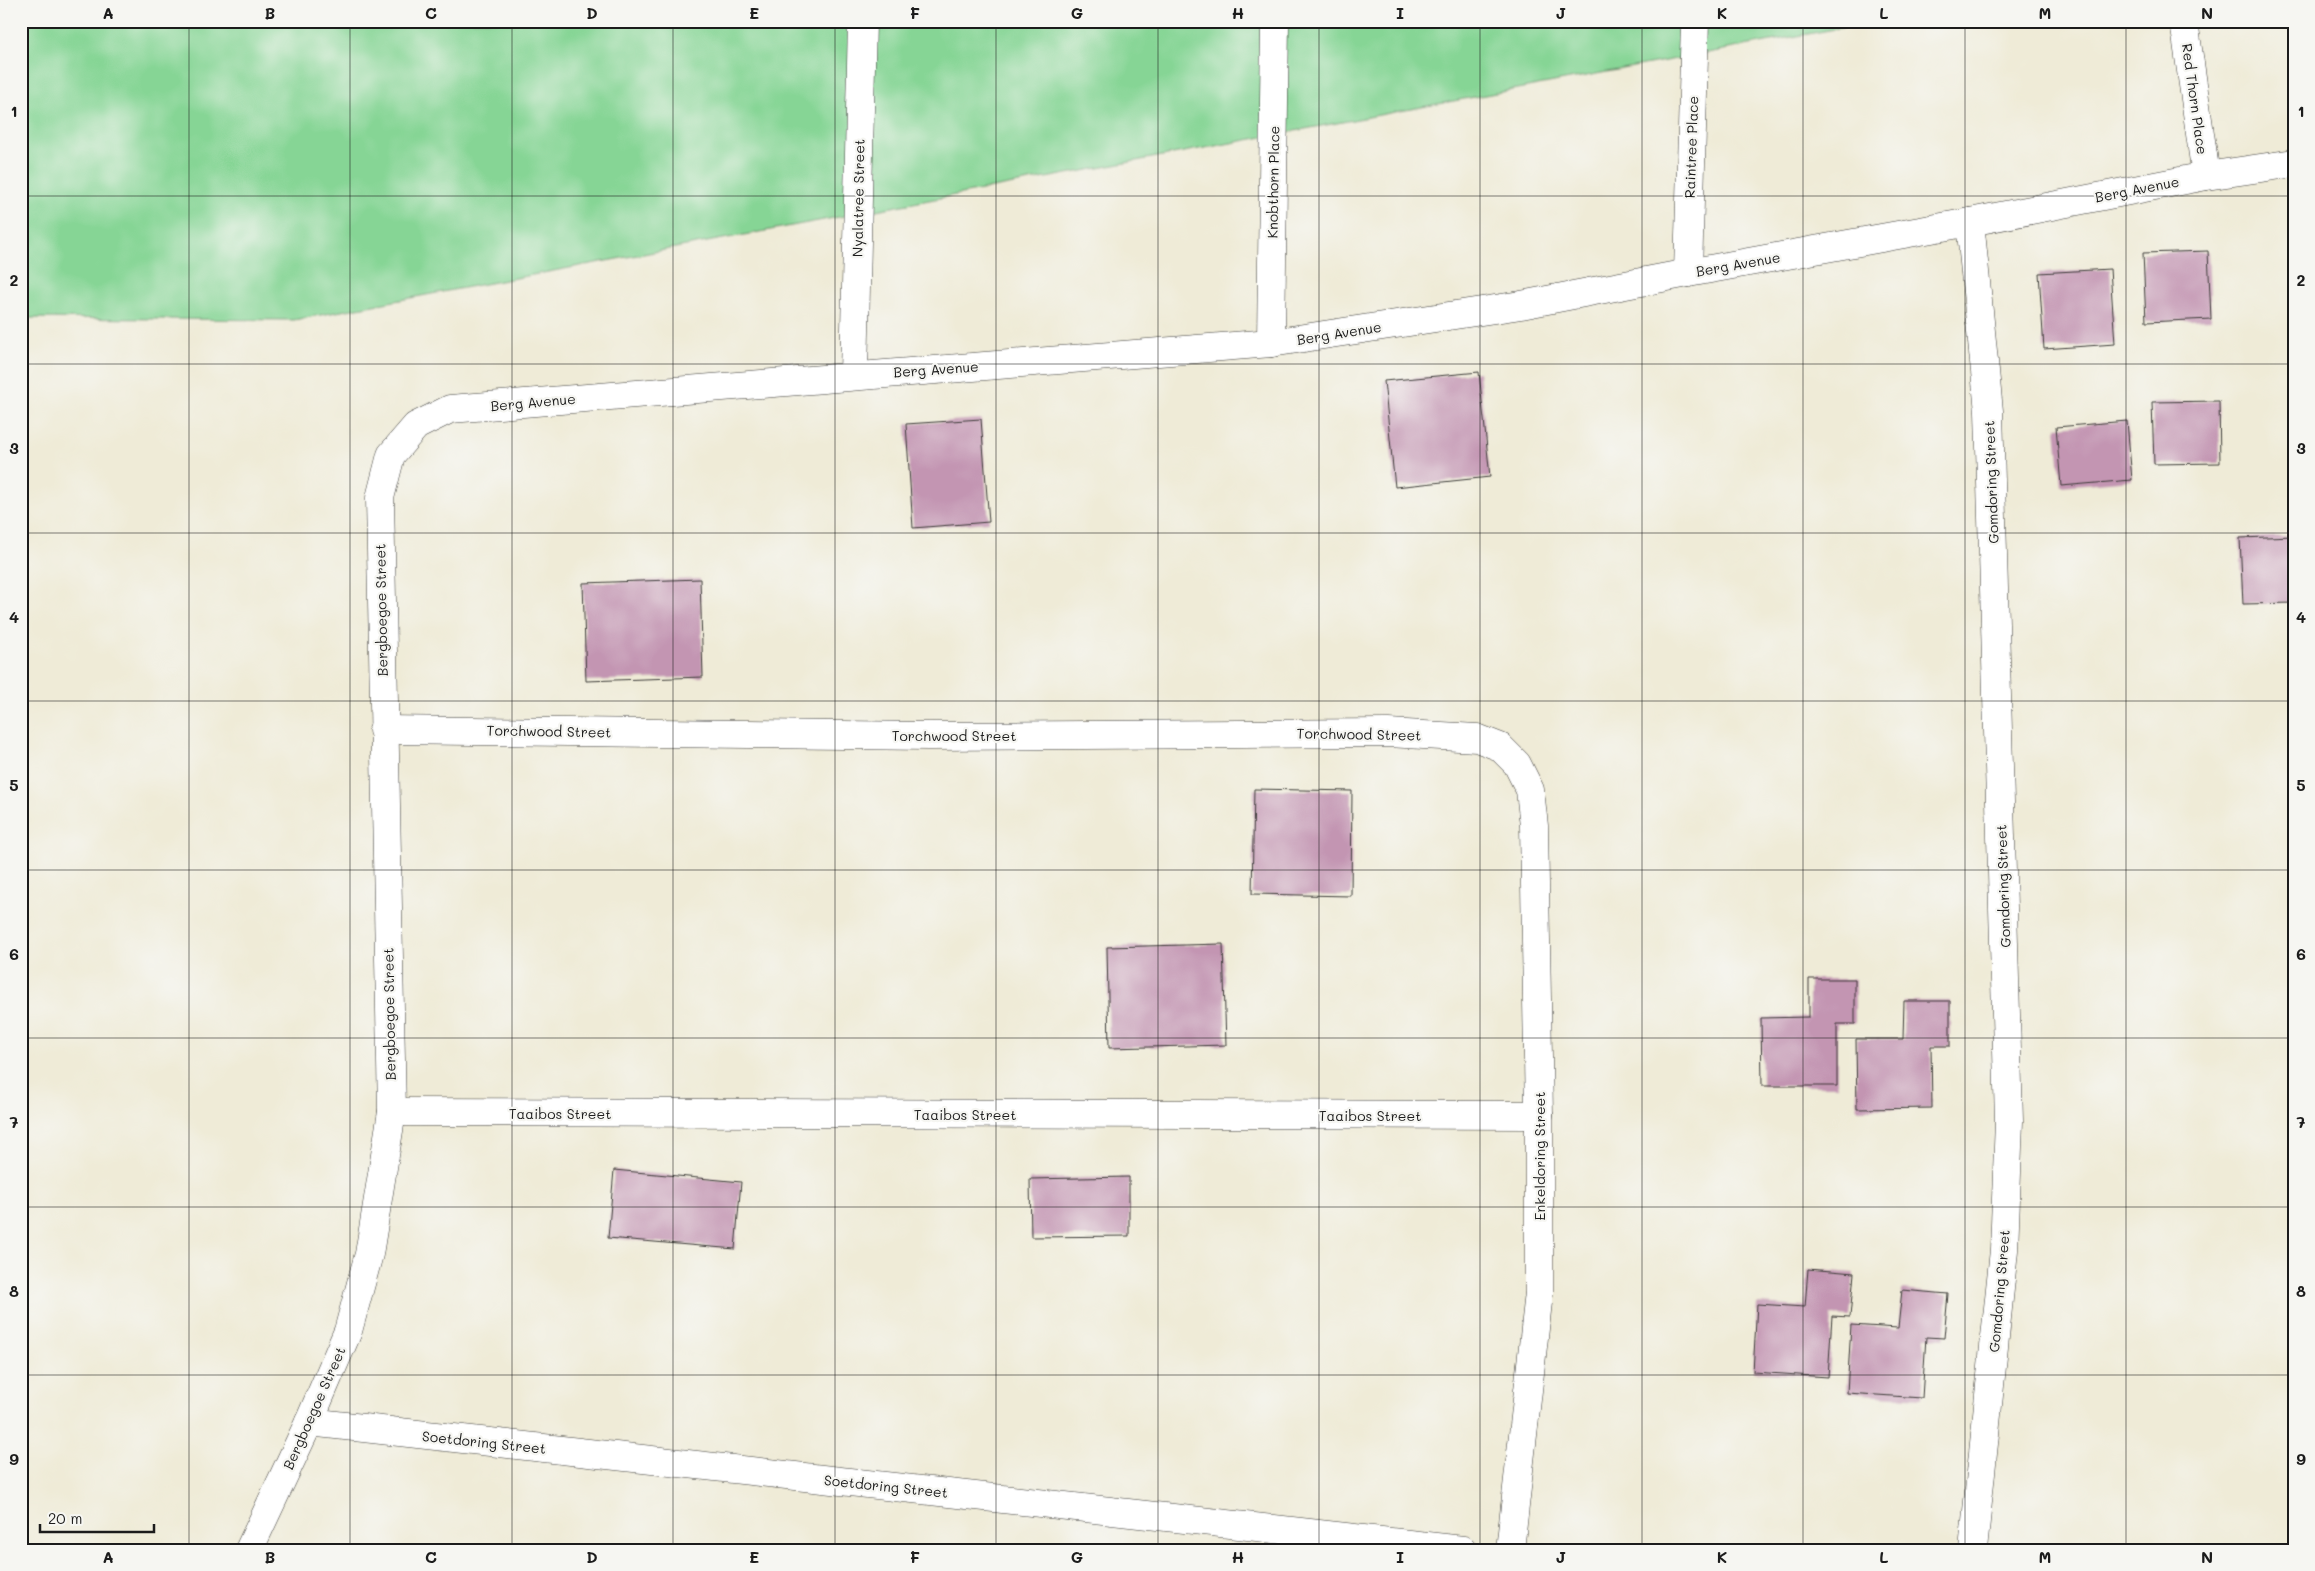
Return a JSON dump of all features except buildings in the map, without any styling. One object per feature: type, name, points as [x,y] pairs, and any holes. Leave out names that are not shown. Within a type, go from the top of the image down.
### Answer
[{"type":"street","name":"Nyalatree Street","points":[[854,375],[862,21]]},
{"type":"street","name":"Knobthorn Place","points":[[1271,343],[1275,21]]},
{"type":"street","name":"Raintree Place","points":[[1688,272],[1695,21]]},
{"type":"street","name":"Red Thorn Place","points":[[2184,21],[2206,176]]},
{"type":"street","name":"Berg Avenue","points":[[390,455],[416,426],[450,409],[854,375],[1271,343],[1521,306],[1688,272],[1970,222],[2206,176],[2294,163]]},
{"type":"street","name":"Gomdoring Street","points":[[1970,222],[1989,411],[2009,1121],[2004,1250],[1973,1550]]},
{"type":"street","name":"Bergboegoe Street","points":[[249,1550],[310,1422],[348,1331],[369,1254],[392,1112],[383,730],[380,498],[390,455]]},
{"type":"street","name":"Torchwood Street","points":[[383,730],[929,736],[1388,733],[1477,738],[1500,747],[1517,764]]},
{"type":"street","name":"Enkeldoring Street","points":[[1510,1550],[1539,1293],[1539,1115],[1534,826],[1530,790],[1517,764]]},
{"type":"street","name":"Taaibos Street","points":[[392,1112],[1539,1115]]},
{"type":"street","name":"Soetdoring Street","points":[[310,1422],[1463,1550]]},
{"type":"green space","points":[[21,21],[1877,21],[294,320],[21,318]]}]
